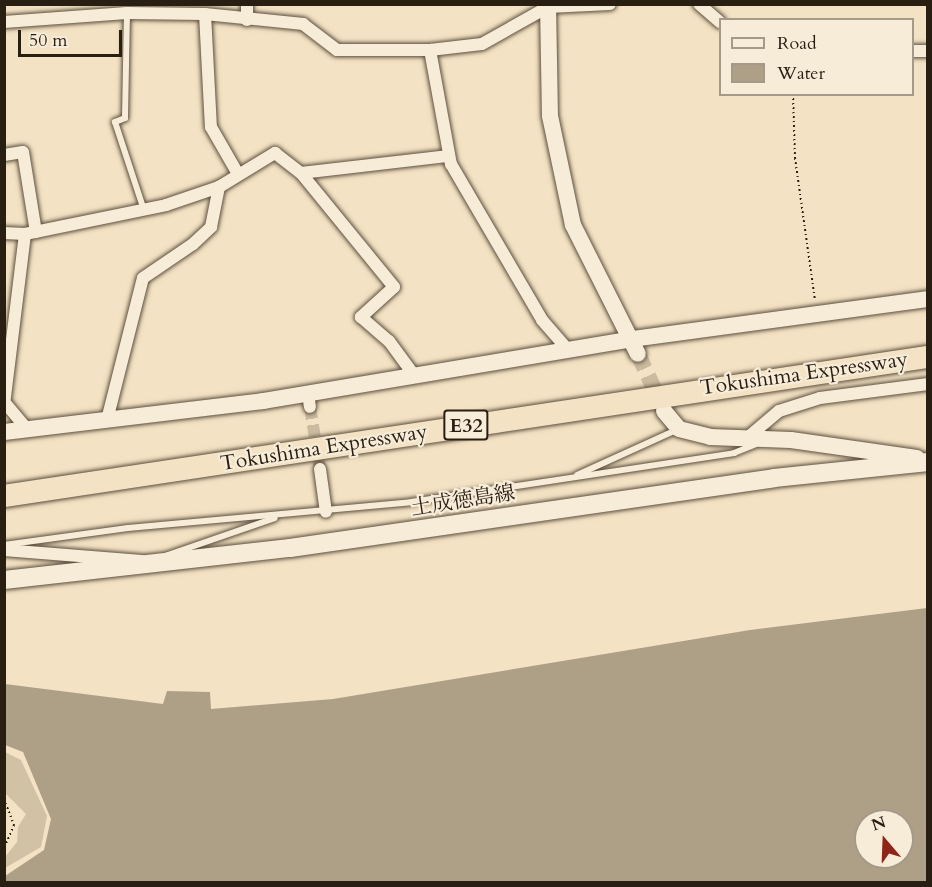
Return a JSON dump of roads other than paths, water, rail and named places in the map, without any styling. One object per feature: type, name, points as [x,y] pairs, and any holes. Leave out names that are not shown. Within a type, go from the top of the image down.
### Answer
[{"type":"highway","name":"Tokushima Expressway","points":[[4,496],[927,357]]},
{"type":"main road","name":"土成徳島線","points":[[4,580],[416,531],[774,478],[927,461]]},
{"type":"street","points":[[247,4],[247,20]]},
{"type":"street","points":[[4,22],[127,13],[205,14],[303,24],[337,50],[430,50],[482,44],[548,6],[610,4]]},
{"type":"street","points":[[699,4],[719,21]]},
{"type":"street","points":[[548,6],[550,116],[573,225],[635,347]]},
{"type":"street","points":[[205,14],[211,127],[238,174]]},
{"type":"street","points":[[430,50],[449,156],[542,320],[568,350]]},
{"type":"street","points":[[4,155],[23,152],[31,233],[5,405],[28,430]]},
{"type":"street","points":[[4,232],[31,233],[144,210],[219,188],[238,174],[275,153],[301,173],[394,287],[361,316],[389,341],[414,375]]},
{"type":"street","points":[[301,173],[449,156]]},
{"type":"street","points":[[107,420],[143,278],[194,244],[211,227],[219,188]]},
{"type":"street","points":[[4,432],[309,400],[414,375],[568,350],[635,347],[817,313],[927,299]]},
{"type":"street","points":[[747,438],[779,411],[820,398],[927,384]]},
{"type":"street","points":[[664,411],[679,429],[710,437],[768,439],[927,461]]},
{"type":"street","points":[[320,469],[326,512]]},
{"type":"street","points":[[4,550],[121,556],[152,564]]},
{"type":"lane","points":[[127,13],[125,118],[115,122],[144,210]]},
{"type":"lane","points":[[571,478],[679,429]]},
{"type":"lane","points":[[4,545],[128,528],[326,512],[734,453],[768,439]]},
{"type":"lane","points":[[152,564],[171,553],[277,517]]},
{"type":"water","points":[[927,608],[927,882],[5,882],[5,876],[44,850],[51,819],[23,752],[5,745],[5,684],[163,704],[167,691],[210,692],[211,709],[333,699],[750,630]]},
{"type":"tunnel","points":[[638,354],[663,408]]},
{"type":"tunnel","points":[[310,407],[320,469]]}]
